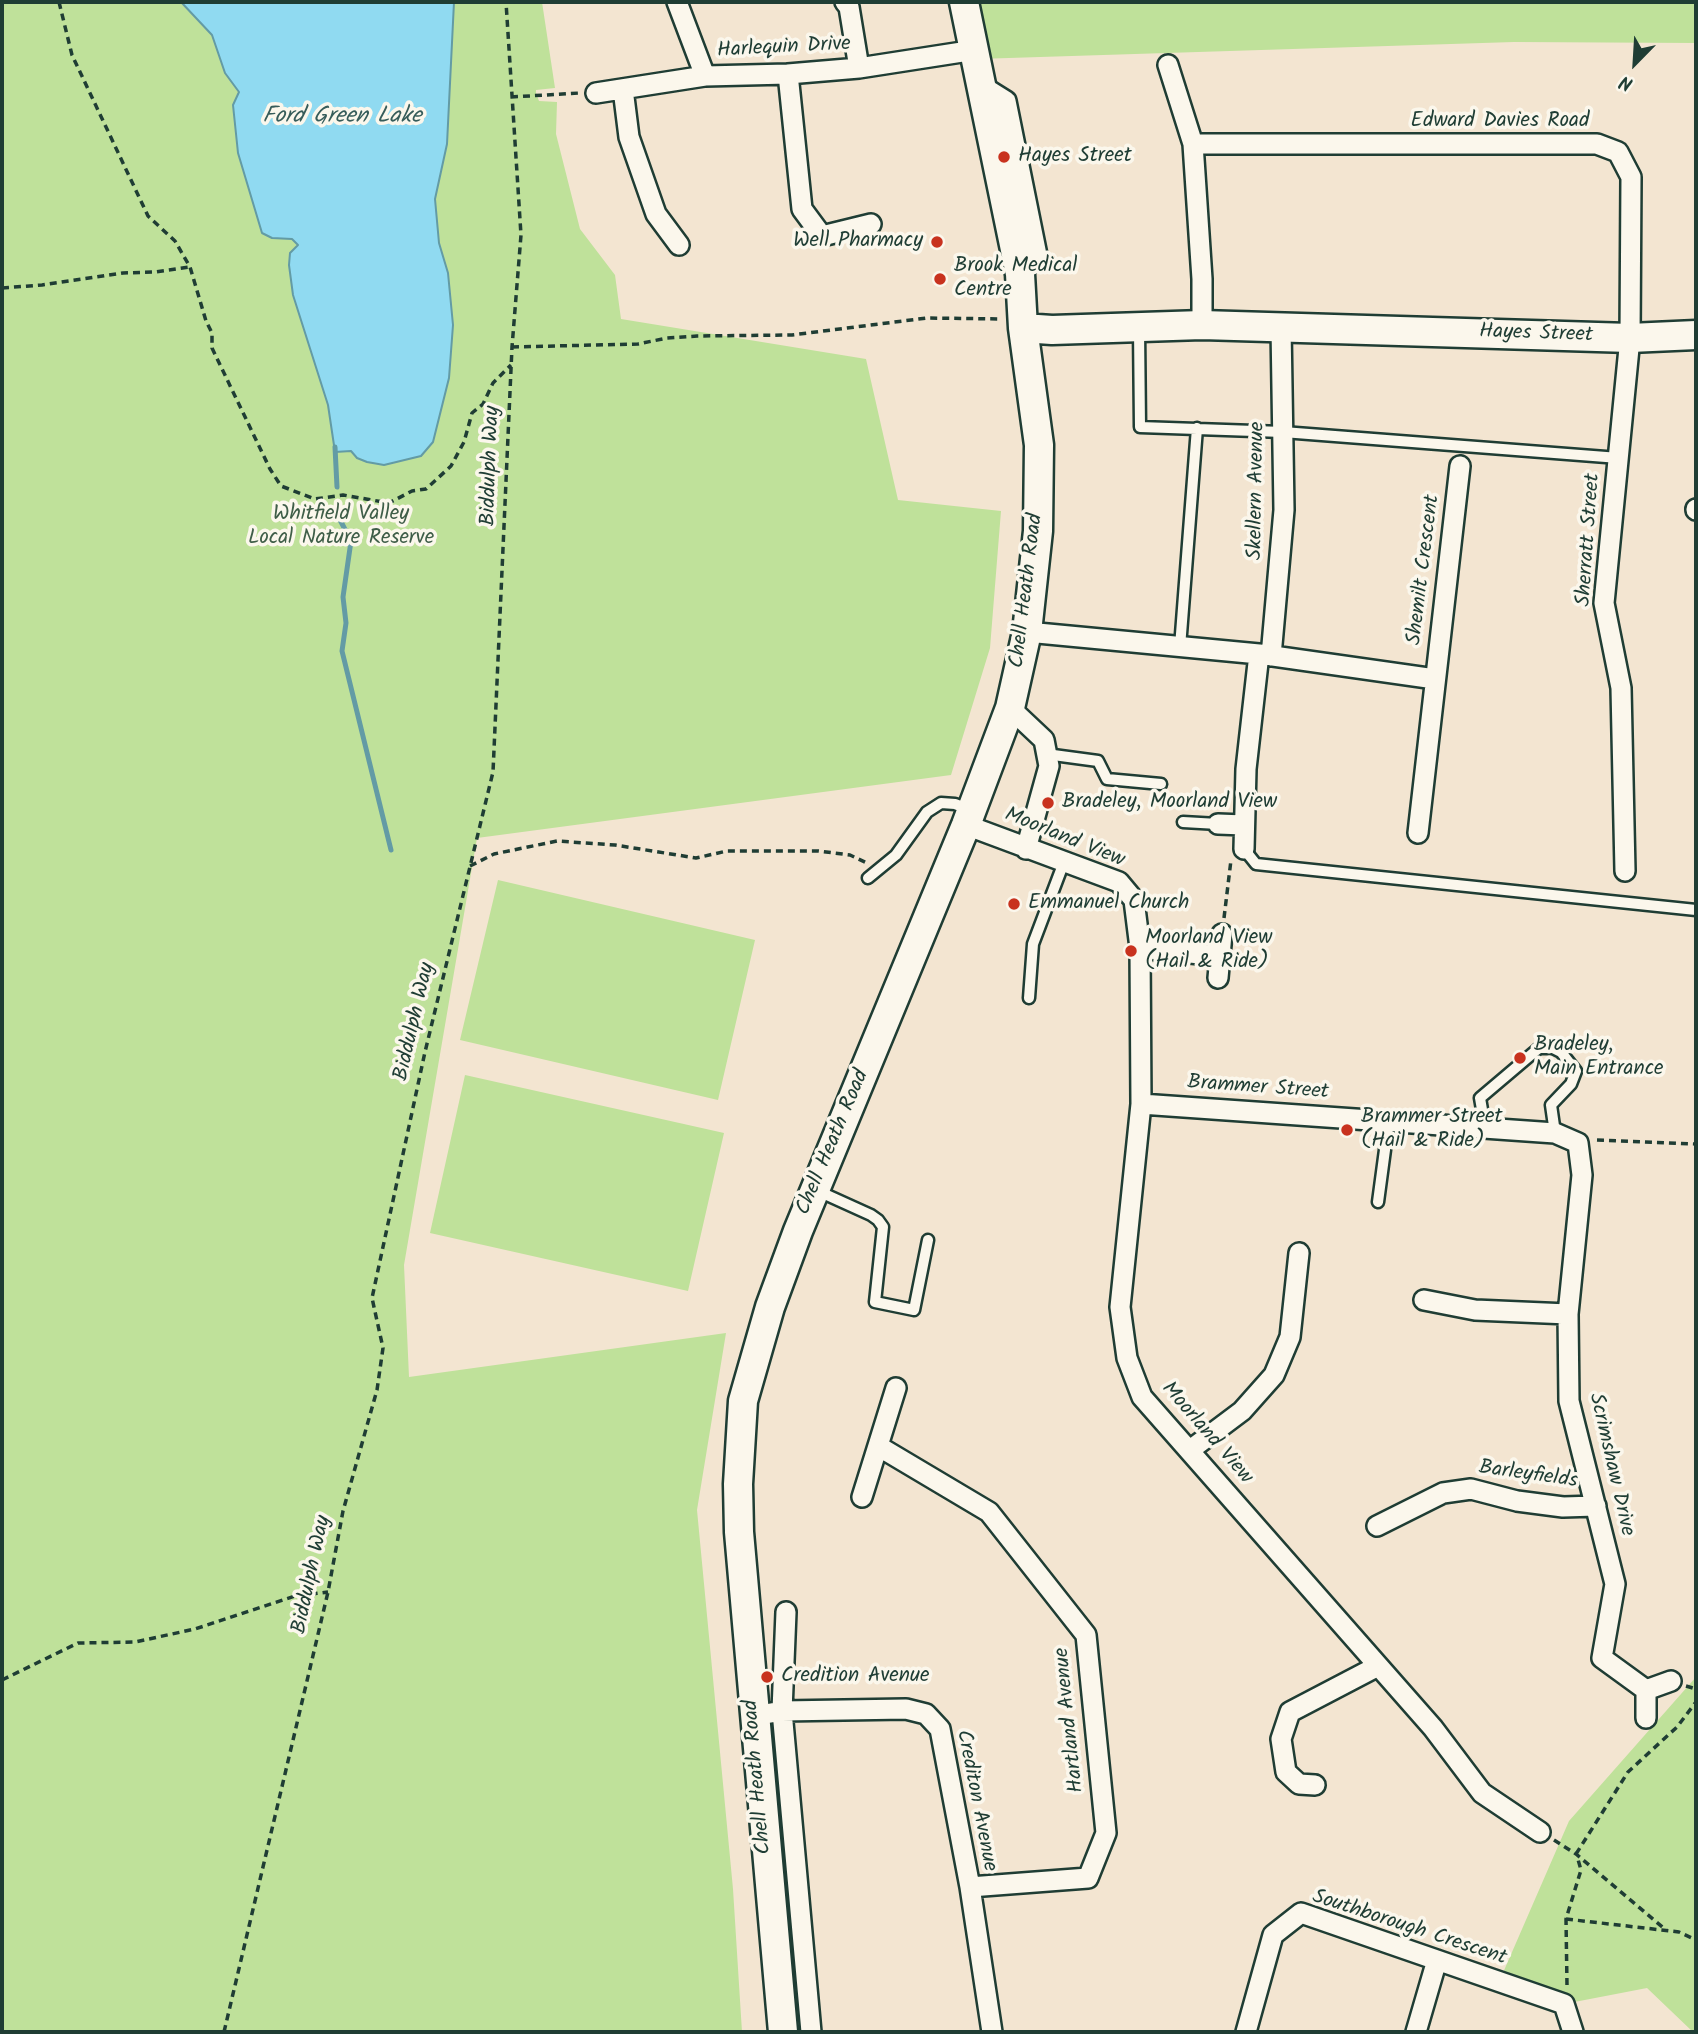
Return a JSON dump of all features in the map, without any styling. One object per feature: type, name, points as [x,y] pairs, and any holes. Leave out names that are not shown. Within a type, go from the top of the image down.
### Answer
[{"type":"street","points":[[677,2],[705,76]]},
{"type":"street","points":[[845,2],[849,7],[859,68]]},
{"type":"street","name":"Chell Heath Road","points":[[783,2032],[739,1532],[738,1484],[743,1401],[770,1307],[815,1190],[969,818],[1010,708],[1027,632],[1038,531],[1040,445],[1022,324],[1020,274],[964,2]]},
{"type":"street","name":"Harlequin Drive","points":[[596,93],[705,76],[788,74],[859,68],[975,50]]},
{"type":"street","points":[[1168,65],[1193,144],[1202,279],[1202,326]]},
{"type":"street","points":[[788,74],[802,209],[822,236],[871,224]]},
{"type":"street","points":[[623,89],[629,137],[656,214],[679,245]]},
{"type":"street","name":"Edward Davies Road","points":[[1193,144],[1597,144],[1618,152],[1631,177],[1630,338]]},
{"type":"street","name":"Hayes Street","points":[[1022,324],[1052,330],[1202,326],[1630,338],[1696,335]]},
{"type":"street","name":"Skellern Avenue","points":[[1244,849],[1246,769],[1266,655],[1284,510],[1281,327]]},
{"type":"street","name":"Sherratt Street","points":[[1625,871],[1620,688],[1604,603],[1630,338]]},
{"type":"street","name":"Shemilt Crescent","points":[[1418,833],[1460,466]]},
{"type":"street","name":"Shemilt Crescent","points":[[1027,632],[1266,655],[1435,679]]},
{"type":"street","points":[[1010,708],[1044,740],[1049,766],[1026,849]]},
{"type":"street","name":"Moorland View","points":[[969,818],[1026,849],[1119,882],[1134,900],[1140,948],[1141,1104],[1120,1307],[1126,1357],[1142,1397],[1433,1728],[1482,1793],[1540,1832]]},
{"type":"street","points":[[1218,824],[1244,825]]},
{"type":"street","points":[[1218,978],[1222,934]]},
{"type":"street","points":[[1140,948],[1220,956]]},
{"type":"street","name":"Brammer Street","points":[[1141,1104],[1485,1127],[1568,1138]]},
{"type":"street","name":"Scrimshaw Drive","points":[[1568,1138],[1582,1175],[1567,1314],[1569,1401],[1615,1584],[1602,1658],[1646,1690]]},
{"type":"street","points":[[1190,1450],[1242,1411],[1274,1375],[1290,1337],[1299,1253]]},
{"type":"street","points":[[1424,1300],[1475,1310],[1567,1314]]},
{"type":"street","points":[[862,1497],[897,1388]]},
{"type":"street","name":"Hartland Avenue","points":[[878,1446],[989,1512],[1086,1635],[1106,1833],[1088,1878],[970,1887]]},
{"type":"street","name":"Barleyfields","points":[[1377,1526],[1443,1493],[1471,1489],[1517,1501],[1563,1507],[1596,1506]]},
{"type":"street","name":"Chell Heath Road","points":[[786,1612],[782,1711],[811,2032]]},
{"type":"street","points":[[1315,1785],[1300,1784],[1286,1772],[1280,1739],[1290,1712],[1378,1666]]},
{"type":"street","points":[[1646,1718],[1646,1690],[1671,1681]]},
{"type":"street","name":"Crediton Avenue","points":[[754,1716],[782,1711],[906,1709],[926,1714],[940,1730],[970,1887],[992,2032]]},
{"type":"street","name":"Southborough Crescent","points":[[1246,2032],[1273,1935],[1301,1913],[1564,2004]]},
{"type":"street","points":[[1416,2032],[1437,1960]]},
{"type":"street","points":[[1564,2004],[1573,2032]]},
{"type":"lane","points":[[1139,329],[1140,427],[1283,432],[1619,458]]},
{"type":"lane","points":[[1180,647],[1197,428]]},
{"type":"lane","points":[[1046,754],[1098,761],[1107,779],[1161,784]]},
{"type":"lane","points":[[868,878],[896,855],[927,812],[941,803],[955,804],[969,818]]},
{"type":"lane","points":[[1183,822],[1218,824]]},
{"type":"lane","points":[[1244,849],[1256,864],[1696,910]]},
{"type":"lane","points":[[1029,998],[1033,944],[1064,862]]},
{"type":"lane","points":[[1485,1127],[1480,1098],[1539,1048],[1553,1048],[1561,1052],[1576,1072],[1572,1084],[1551,1105],[1568,1138]]},
{"type":"lane","points":[[1378,1202],[1389,1120]]},
{"type":"lane","points":[[815,1190],[871,1215],[883,1227],[875,1302],[914,1310],[928,1240]]},
{"type":"path","points":[[58,2],[72,55],[148,216],[174,242],[190,267],[212,333],[212,348],[270,469],[281,486],[316,499],[342,495],[390,503],[412,491],[426,489],[451,466],[464,442],[472,413],[483,404],[493,383],[512,365]]},
{"type":"path","name":"Biddulph Way","points":[[224,2032],[328,1592],[343,1511],[377,1390],[383,1348],[372,1298],[425,1052],[493,772],[512,347],[521,235],[510,97],[506,2]]},
{"type":"path","points":[[510,97],[596,93]]},
{"type":"path","points":[[2,288],[42,285],[123,272],[155,272],[190,267]]},
{"type":"path","points":[[512,347],[638,344],[697,336],[792,335],[927,318],[1022,324]]},
{"type":"path","points":[[470,866],[494,854],[568,841],[615,845],[696,858],[727,851],[818,851],[850,855],[878,868]]},
{"type":"path","points":[[1222,934],[1232,857],[1244,849]]},
{"type":"path","points":[[1568,1138],[1696,1144]]},
{"type":"path","points":[[2,1681],[78,1643],[135,1642],[195,1629],[295,1596],[328,1592]]},
{"type":"path","points":[[1564,2004],[1568,1978],[1566,1919],[1581,1870],[1576,1854],[1628,1772],[1677,1727],[1696,1702]]},
{"type":"path","points":[[1540,1832],[1576,1854],[1667,1931]]},
{"type":"path","points":[[1566,1919],[1667,1931],[1696,1940]]},
{"type":"green space","name":"Whitfield Valley Local Nature Reserve","points":[[2,2],[542,2],[555,88],[536,90],[536,93],[539,101],[557,102],[556,134],[580,229],[615,275],[621,319],[866,359],[898,500],[1001,511],[990,648],[951,775],[477,838],[404,1265],[409,1377],[726,1333],[697,1510],[733,1889],[742,2032],[2,2032]]},
{"type":"green space","points":[[968,2],[1696,2],[1696,43],[1514,42],[977,59]]},
{"type":"green space","points":[[498,880],[755,940],[718,1100],[460,1040]]},
{"type":"green space","points":[[465,1075],[724,1133],[688,1291],[430,1233]]},
{"type":"green space","points":[[1696,1677],[1696,2032],[1647,1988],[1564,2004],[1499,1982],[1569,1821]]},
{"type":"water","name":"Ford Green Lake","points":[[181,2],[454,2],[447,144],[435,199],[439,243],[448,273],[453,325],[449,378],[433,442],[421,456],[384,465],[357,458],[351,451],[335,452],[328,405],[293,295],[290,253],[298,245],[292,239],[272,238],[262,233],[238,153],[233,105],[239,92],[225,73],[212,35]]},
{"type":"waterway","points":[[335,447],[337,487]]},
{"type":"waterway","points":[[338,506],[338,516],[351,541],[343,597],[346,623],[342,651],[391,850]]},
{"type":"place","name":"Hayes Street","points":[[1004,157]]},
{"type":"place","name":"Well Pharmacy","points":[[937,242]]},
{"type":"place","name":"Brook Medical Centre","points":[[940,279]]},
{"type":"place","name":"Bradeley, Moorland View","points":[[1048,803]]},
{"type":"place","name":"Emmanuel Church","points":[[1014,904]]},
{"type":"place","name":"Moorland View (Hail & Ride)","points":[[1131,951]]},
{"type":"place","name":"Bradeley, Main Entrance","points":[[1520,1058]]},
{"type":"place","name":"Brammer Street (Hail & Ride)","points":[[1347,1130]]},
{"type":"place","name":"Credition Avenue","points":[[767,1677]]}]
